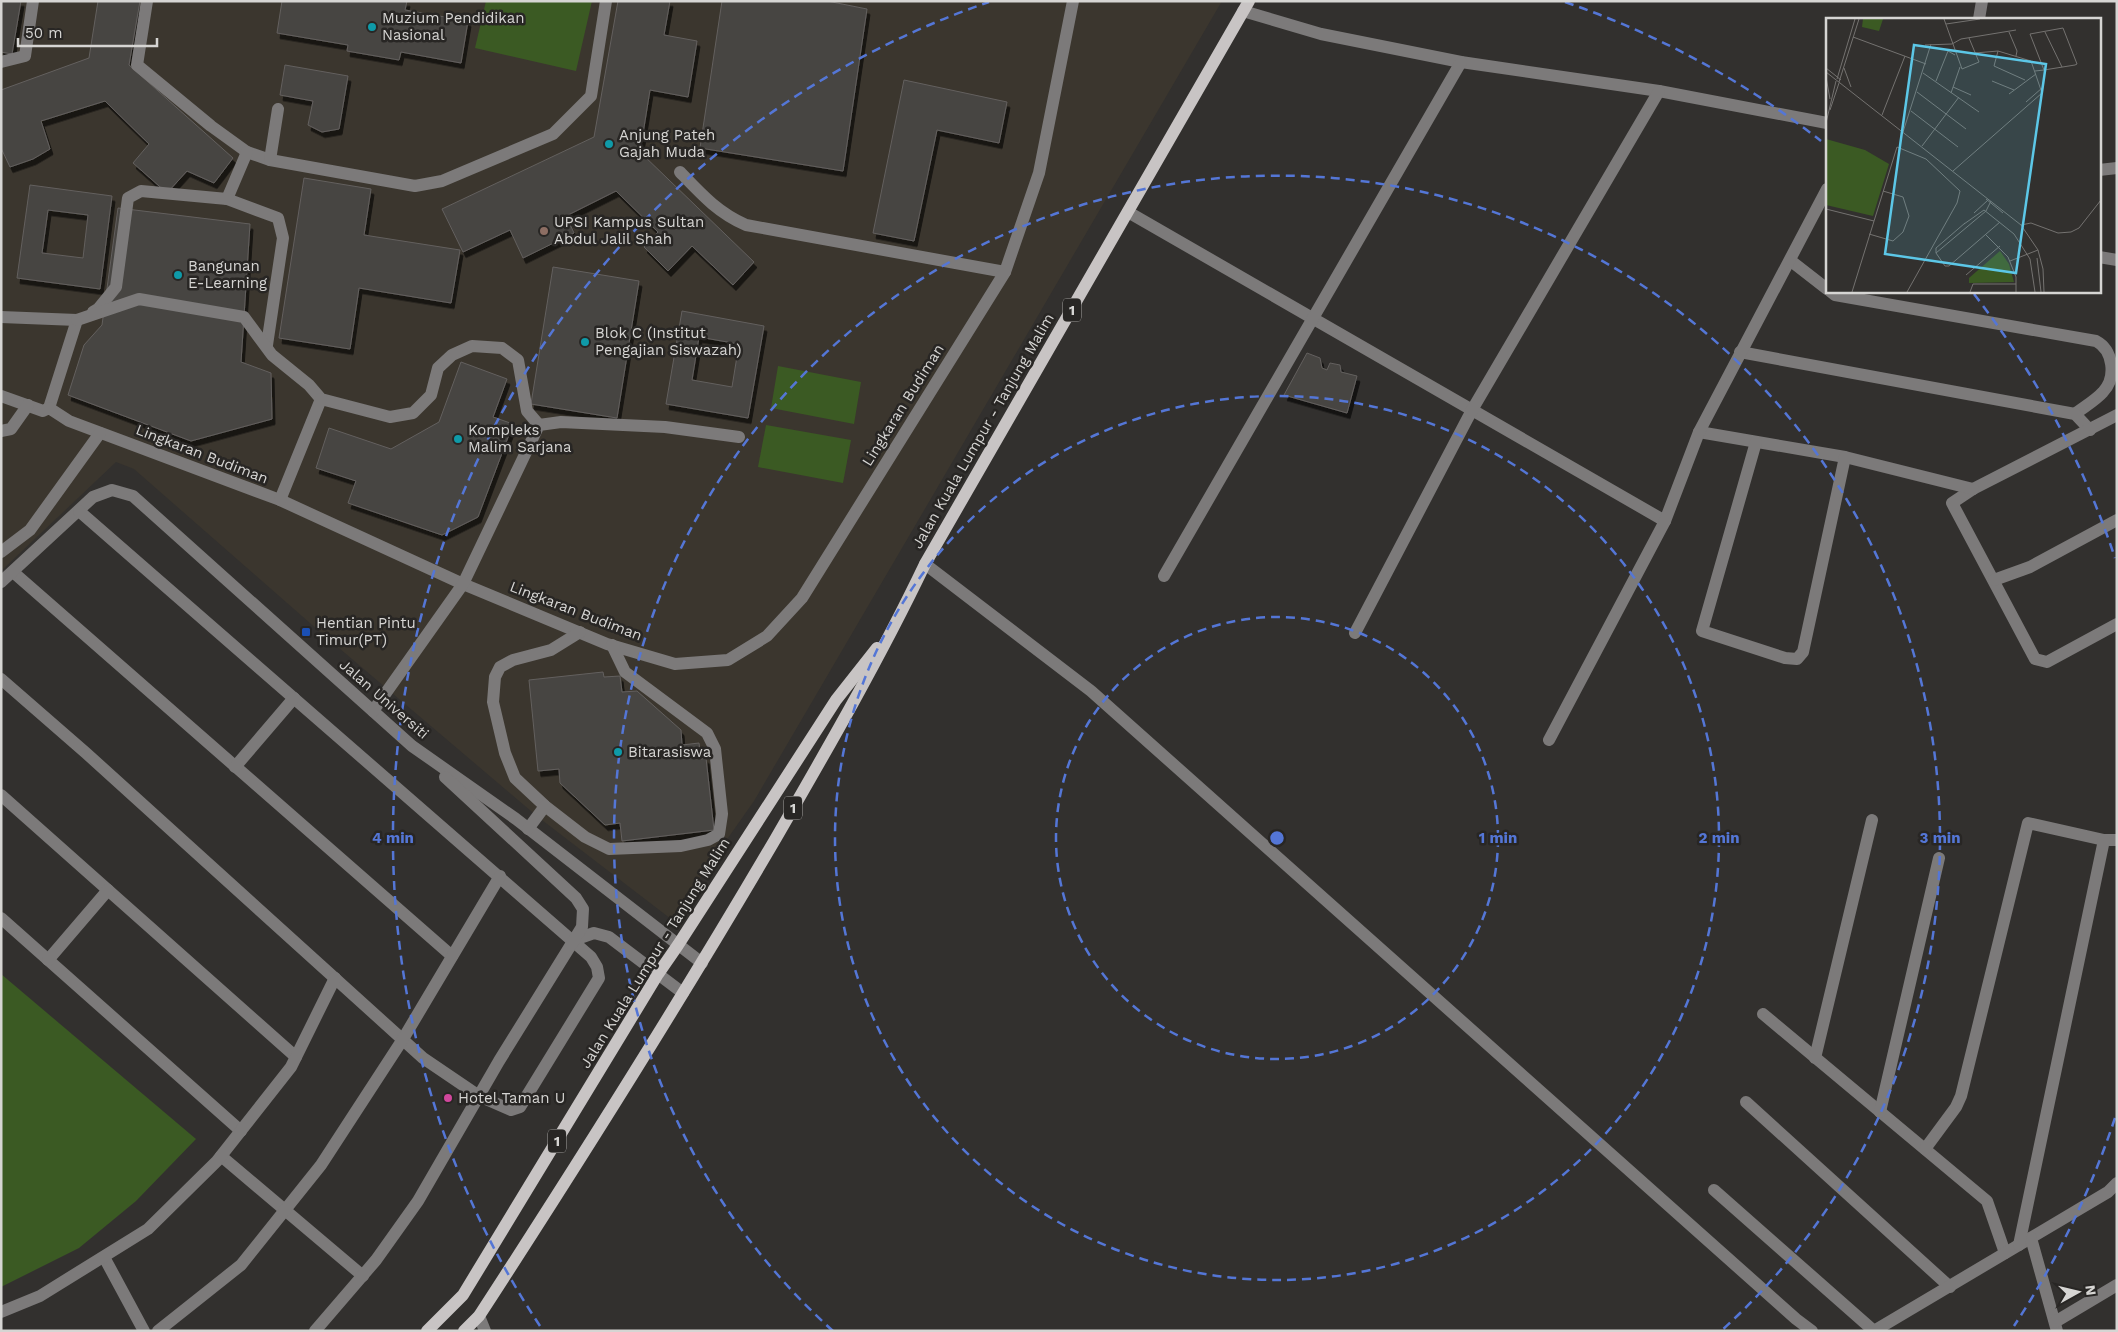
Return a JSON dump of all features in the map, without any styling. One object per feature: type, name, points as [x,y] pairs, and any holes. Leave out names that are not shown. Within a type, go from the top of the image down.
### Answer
[{"type":"main road","name":"Jalan Kuala Lumpur - Tanjung Malim","points":[[464,1331],[479,1316],[604,1123],[702,963],[849,713],[925,564],[1246,6]]},
{"type":"main road","name":"Jalan Kuala Lumpur - Tanjung Malim","points":[[427,1331],[463,1295],[658,974],[836,700],[898,620]]},
{"type":"street","points":[[1,62],[25,56],[33,1]]},
{"type":"street","points":[[147,1],[137,65],[211,126],[247,152],[270,160],[415,186],[442,180],[553,134],[590,96],[606,1]]},
{"type":"street","name":"Lingkaran Budiman","points":[[1,396],[43,412],[49,408],[69,421],[280,500],[463,584],[612,646],[675,664],[728,660],[766,636],[802,598],[1005,272],[1039,173],[1073,1]]},
{"type":"street","points":[[1978,18],[1982,1]]},
{"type":"street","points":[[1246,6],[1322,34],[1461,62],[1659,91],[1826,123]]},
{"type":"street","points":[[1164,576],[1314,320],[1461,62]]},
{"type":"street","points":[[1355,633],[1472,410],[1659,91]]},
{"type":"street","points":[[270,160],[278,109]]},
{"type":"street","points":[[228,199],[247,152]]},
{"type":"street","points":[[2100,170],[2117,168]]},
{"type":"street","points":[[680,172],[711,205],[727,217],[746,225],[1005,272]]},
{"type":"street","points":[[49,408],[77,320],[98,309],[116,288],[128,198],[141,191],[228,199],[278,218],[283,238],[267,345]]},
{"type":"street","points":[[1549,740],[1665,521],[1699,432],[1740,352],[1823,205]]},
{"type":"street","points":[[1128,212],[1665,521]]},
{"type":"street","points":[[2100,257],[2117,260]]},
{"type":"street","points":[[1791,261],[1826,288]]},
{"type":"street","points":[[1831,292],[1835,295],[2096,341],[2105,346],[2111,358],[2110,376],[2104,391],[2075,414]]},
{"type":"street","points":[[1,317],[77,320],[139,300],[244,317],[267,345],[272,355],[310,385],[321,399],[390,417],[413,413],[430,395],[438,368],[452,355],[472,346],[502,348],[518,360],[527,411],[539,425]]},
{"type":"street","points":[[1740,352],[2075,414],[2090,430]]},
{"type":"street","points":[[280,500],[321,399]]},
{"type":"street","points":[[1,431],[11,429],[28,405]]},
{"type":"street","points":[[2117,415],[1973,489],[1952,503],[2035,659],[2040,662],[2055,659],[2117,624]]},
{"type":"street","points":[[539,425],[561,422],[665,427],[739,437]]},
{"type":"street","points":[[373,711],[463,584],[539,425]]},
{"type":"street","points":[[1699,432],[1845,457],[1973,489]]},
{"type":"street","points":[[1,552],[30,530],[100,433]]},
{"type":"street","points":[[1756,442],[1702,632],[1786,658],[1797,659],[1803,652],[1845,457]]},
{"type":"street","name":"Jalan Universiti","points":[[1,582],[93,497],[112,490],[133,496],[412,746],[528,829],[702,963]]},
{"type":"street","points":[[1,679],[86,752],[423,1058],[479,1096],[511,1110],[520,1107],[588,999],[599,978],[597,966],[574,940],[79,511]]},
{"type":"street","points":[[1994,580],[2030,567],[2117,520]]},
{"type":"street","points":[[925,564],[1091,691],[1788,1312],[1812,1331]]},
{"type":"street","points":[[13,572],[452,956]]},
{"type":"street","points":[[580,632],[551,650],[514,660],[500,667],[495,677],[494,702],[505,753],[516,778],[545,806],[585,837],[609,849],[681,846],[708,840],[719,834],[722,814],[715,748],[707,733],[625,672],[612,646]]},
{"type":"street","points":[[235,767],[294,698]]},
{"type":"street","points":[[315,1331],[363,1276],[418,1202],[479,1096],[582,927],[583,909],[576,898],[412,746]]},
{"type":"street","points":[[1,795],[296,1057]]},
{"type":"street","points":[[528,829],[545,806]]},
{"type":"street","points":[[1816,1058],[1872,820]]},
{"type":"street","points":[[1925,1149],[1956,1107],[1961,1096],[2028,823],[2110,840],[2019,1245]]},
{"type":"street","points":[[1880,1112],[1940,858]]},
{"type":"street","points":[[158,1331],[241,1265],[321,1165],[403,1039],[500,876]]},
{"type":"street","points":[[48,960],[108,890]]},
{"type":"street","points":[[1,918],[241,1131]]},
{"type":"street","points":[[574,940],[594,933],[609,937],[683,994]]},
{"type":"street","points":[[1,1312],[40,1296],[148,1229],[221,1156],[296,1057],[335,978]]},
{"type":"street","points":[[1763,1014],[1987,1201],[2005,1253]]},
{"type":"street","points":[[1746,1102],[1950,1287]]},
{"type":"street","points":[[221,1156],[363,1276]]},
{"type":"street","points":[[1714,1190],[1874,1331],[2108,1192],[2117,1183]]},
{"type":"street","points":[[2031,1238],[2056,1326],[2117,1285]]},
{"type":"street","points":[[104,1257],[144,1331]]},
{"type":"street","points":[[479,1316],[485,1331]]},
{"type":"shaded area","name":"UPSI Kampus Sultan Abdul Jalil Shah","points":[[1,1],[1222,1],[754,801],[671,919],[538,817],[319,631],[134,469],[116,462],[1,571]]},
{"type":"green space","points":[[486,1],[592,1],[576,71],[475,48]]},
{"type":"green space","points":[[778,366],[861,382],[854,424],[771,408]]},
{"type":"green space","points":[[766,425],[851,440],[843,483],[758,467]]},
{"type":"green space","points":[[1,974],[196,1139],[136,1201],[79,1248],[1,1287]]},
{"type":"building","points":[[1,1],[21,1],[12,54],[1,52]]},
{"type":"building","points":[[98,1],[140,1],[129,65],[233,158],[214,183],[187,171],[167,193],[133,163],[149,144],[105,101],[41,121],[50,149],[33,159],[10,167],[1,148],[1,90],[89,58]]},
{"type":"building","name":"Muzium Pendidikan Nasional","points":[[282,1],[407,1],[405,10],[468,21],[461,63],[401,52],[399,60],[347,51],[348,45],[277,33]]},
{"type":"building","name":"Anjung Pateh Gajah Muda","points":[[618,1],[670,1],[664,35],[697,41],[688,97],[650,90],[640,152],[754,262],[733,285],[692,246],[668,271],[644,247],[658,232],[616,191],[566,216],[574,233],[523,258],[510,230],[463,252],[442,209],[594,137]]},
{"type":"building","points":[[722,1],[827,1],[867,9],[843,171],[700,148]]},
{"type":"building","points":[[285,65],[348,76],[339,129],[322,132],[308,125],[313,101],[280,95]]},
{"type":"building","points":[[904,80],[1007,102],[999,143],[937,130],[914,241],[873,233]]},
{"type":"building","points":[[304,178],[371,189],[364,235],[460,250],[451,303],[359,288],[350,349],[279,338]]},
{"type":"building","points":[[30,185],[112,196],[100,289],[17,278]],"holes":[[[48,210],[88,215],[83,258],[42,253]]]},
{"type":"building","name":"Bangunan E-Learning","points":[[118,208],[250,224],[241,362],[271,373],[272,419],[191,441],[68,395],[84,345],[102,325]]},
{"type":"building","name":"Blok C (Institut Pengajian Siswazah)","points":[[553,267],[639,281],[617,418],[531,404]]},
{"type":"building","points":[[682,311],[764,326],[748,418],[666,404]],"holes":[[[699,337],[739,344],[732,387],[692,380]]]},
{"type":"building","points":[[1307,353],[1320,358],[1322,368],[1327,370],[1330,363],[1340,365],[1341,372],[1357,376],[1347,413],[1284,395]]},
{"type":"building","name":"Kompleks Malim Sarjana","points":[[461,362],[507,379],[493,417],[513,424],[478,517],[442,535],[348,503],[356,481],[316,468],[329,428],[391,449],[439,422]]},
{"type":"building","name":"Bitarasiswa","points":[[603,672],[604,677],[620,676],[622,692],[637,691],[681,730],[682,745],[699,743],[701,759],[706,758],[714,830],[622,841],[620,823],[605,825],[560,783],[559,769],[538,771],[529,680]]},
{"type":"place","name":"Muzium Pendidikan Nasional","points":[[372,27]]},
{"type":"place","name":"Anjung Pateh Gajah Muda","points":[[609,144]]},
{"type":"place","name":"UPSI Kampus Sultan Abdul Jalil Shah","points":[[544,231]]},
{"type":"place","name":"Bangunan E-Learning","points":[[178,275]]},
{"type":"place","name":"Blok C (Institut Pengajian Siswazah)","points":[[585,342]]},
{"type":"place","name":"Kompleks Malim Sarjana","points":[[458,439]]},
{"type":"place","name":"Hentian Pintu Timur(PT)","points":[[306,632]]},
{"type":"place","name":"Bitarasiswa","points":[[618,752]]},
{"type":"place","name":"Hotel Taman U","points":[[448,1098]]}]
